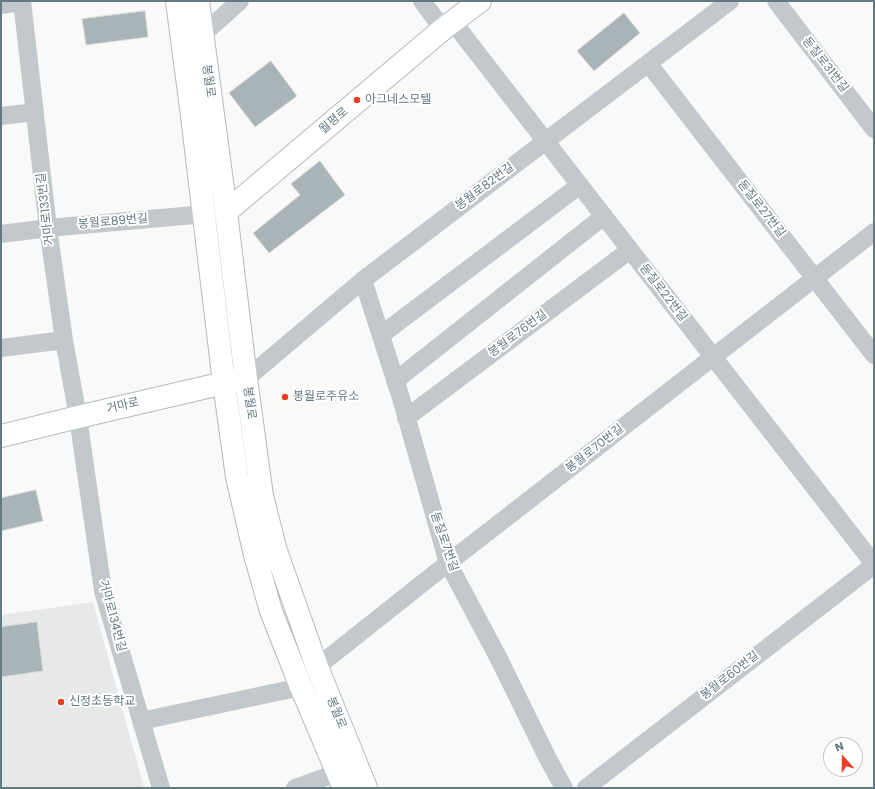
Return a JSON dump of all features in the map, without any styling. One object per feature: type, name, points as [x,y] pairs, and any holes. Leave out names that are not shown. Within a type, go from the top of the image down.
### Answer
[{"type":"main road","points":[[177,1],[237,477],[254,555],[271,611],[301,687],[341,780]]},
{"type":"main road","name":"봉월로","points":[[198,1],[262,496],[276,551],[317,667],[366,788]]},
{"type":"main road","name":"월평로","points":[[226,212],[448,26],[480,1]]},
{"type":"main road","name":"거마로","points":[[1,436],[246,379]]},
{"type":"street","points":[[202,35],[240,1]]},
{"type":"street","name":"돋질로22번길","points":[[422,1],[448,26],[546,141],[874,565]]},
{"type":"street","name":"봉월로82번길","points":[[246,379],[363,280],[730,1]]},
{"type":"street","name":"돋질로31번길","points":[[776,1],[874,129]]},
{"type":"street","points":[[1,5],[22,2]]},
{"type":"street","name":"거마로133번길","points":[[22,2],[48,228],[64,340],[78,417]]},
{"type":"street","name":"돋질로27번길","points":[[648,63],[874,355]]},
{"type":"street","points":[[1,116],[35,112]]},
{"type":"street","points":[[381,335],[580,185]]},
{"type":"street","name":"봉월로89번길","points":[[1,234],[48,228],[226,212]]},
{"type":"street","points":[[395,381],[604,216]]},
{"type":"street","name":"봉월로70번길","points":[[317,667],[448,563],[874,232]]},
{"type":"street","name":"봉월로76번길","points":[[406,418],[630,250]]},
{"type":"street","name":"돋질로7번길","points":[[363,280],[395,381],[448,563],[499,659],[547,757],[564,788]]},
{"type":"street","points":[[1,348],[64,340]]},
{"type":"street","name":"거마로134번길","points":[[78,417],[103,591],[161,788]]},
{"type":"street","name":"봉월로60번길","points":[[586,788],[874,565]]},
{"type":"street","points":[[141,721],[301,687]]},
{"type":"street","points":[[295,788],[341,780]]},
{"type":"shaded area","name":"신정초등학교","points":[[93,602],[144,788],[1,788],[1,615]]},
{"type":"building","points":[[145,11],[148,37],[86,45],[82,19]]},
{"type":"building","points":[[624,13],[640,33],[594,71],[577,51]]},
{"type":"building","points":[[271,61],[297,96],[255,127],[229,93]]},
{"type":"building","points":[[320,161],[345,195],[269,253],[253,233],[300,195],[291,184]]},
{"type":"building","points":[[36,490],[43,521],[1,531],[1,498]]},
{"type":"building","points":[[37,622],[43,671],[1,677],[1,627]]},
{"type":"place","name":"아그네스모텔","points":[[357,100]]},
{"type":"place","name":"봉월로주유소","points":[[285,397]]},
{"type":"place","name":"신정초등학교","points":[[61,702]]}]
